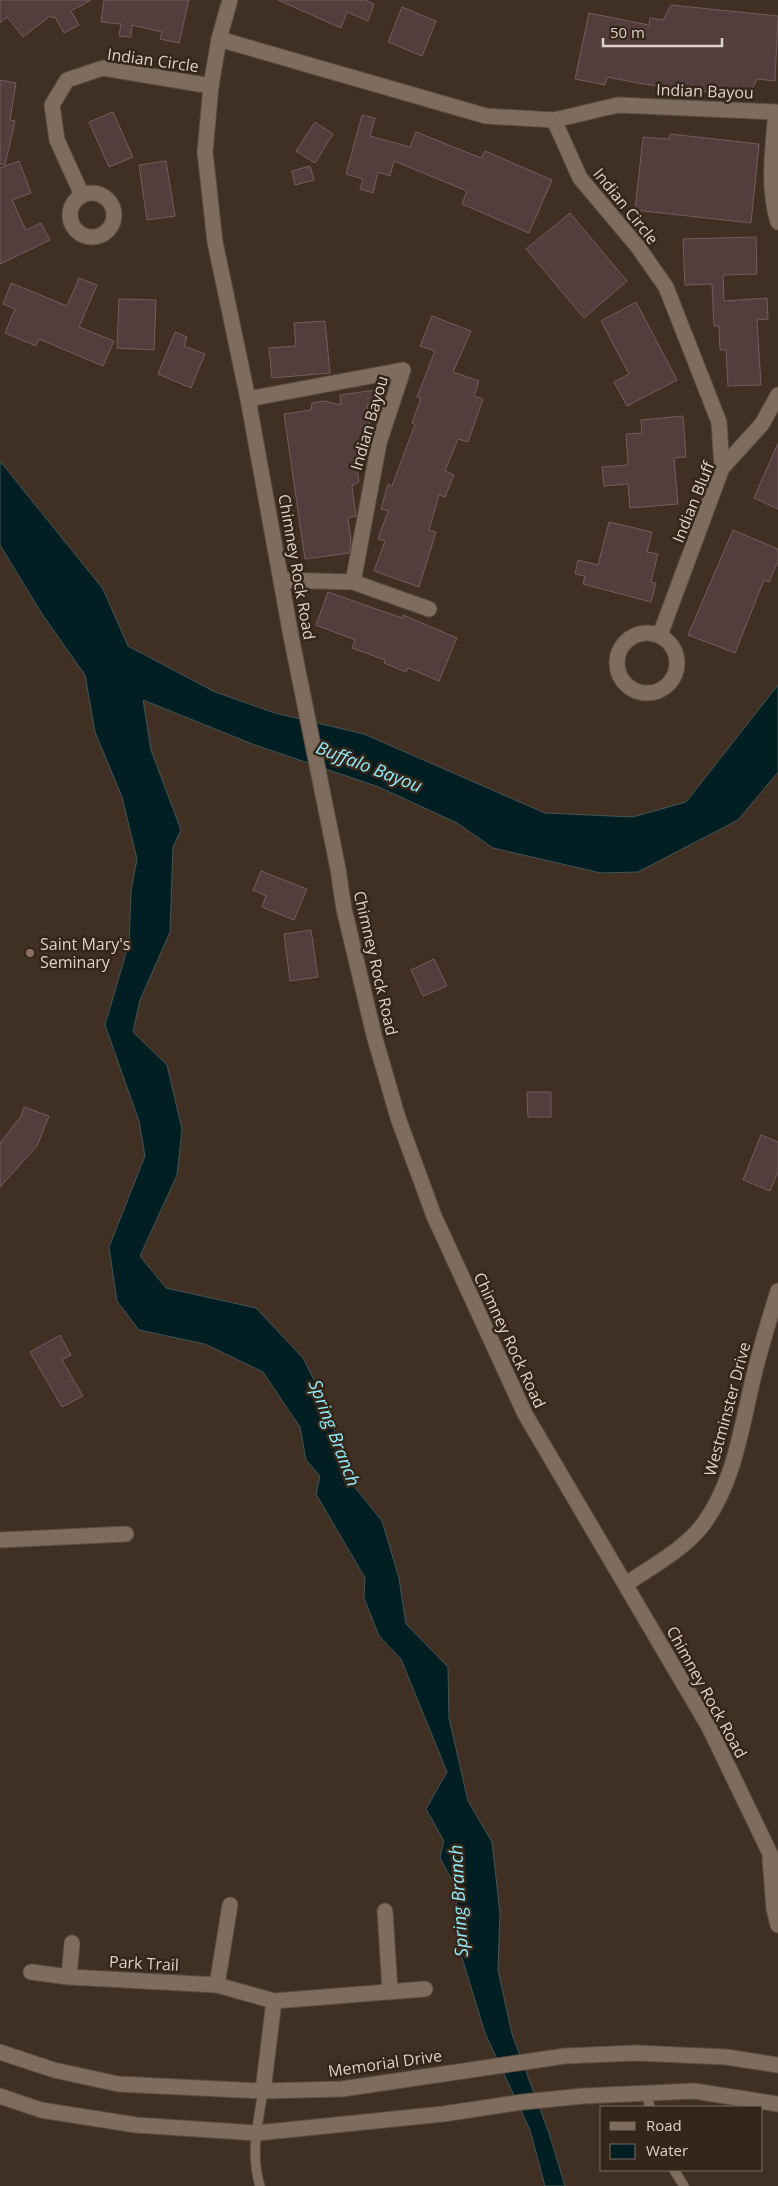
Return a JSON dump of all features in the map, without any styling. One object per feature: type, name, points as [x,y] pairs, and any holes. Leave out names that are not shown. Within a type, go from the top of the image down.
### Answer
[{"type":"main road","name":"Chimney Rock Road","points":[[230,0],[219,39],[205,152],[215,242],[248,399],[291,636],[338,869],[344,909],[374,1035],[398,1118],[434,1216],[525,1414],[709,1727],[774,1855],[778,1870]]},
{"type":"main road","points":[[219,39],[486,116],[554,120]]},
{"type":"main road","name":"Indian Circle","points":[[82,195],[57,140],[52,105],[67,80],[103,68],[212,86]]},
{"type":"main road","name":"Indian Bayou","points":[[554,120],[618,105],[776,112],[772,165],[774,211],[778,222]]},
{"type":"main road","name":"Indian Circle","points":[[554,120],[580,178],[638,247],[666,287],[719,422],[722,468]]},
{"type":"main road","name":"Indian Bayou","points":[[248,399],[403,370],[379,443],[354,582]]},
{"type":"main road","name":"Indian Bluff","points":[[660,634],[722,468],[762,424],[778,395]]},
{"type":"main road","points":[[282,580],[354,582],[429,609]]},
{"type":"main road","points":[[660,634],[672,647],[677,660],[677,670],[673,680],[666,687],[647,694],[637,692],[628,686],[619,674],[617,659],[620,649],[636,635],[660,634]]},
{"type":"main road","name":"Westminster Drive","points":[[626,1584],[685,1543],[701,1527],[720,1498],[733,1462],[758,1358],[778,1291]]},
{"type":"main road","points":[[0,1540],[126,1534]]},
{"type":"main road","name":"Chimney Rock Road","points":[[774,1855],[774,1909],[778,1925]]},
{"type":"main road","points":[[217,1985],[230,1905]]},
{"type":"main road","points":[[384,1911],[390,1991]]},
{"type":"main road","points":[[69,1976],[72,1943]]},
{"type":"main road","name":"Park Trail","points":[[32,1972],[217,1985],[274,2001],[425,1989]]},
{"type":"main road","points":[[263,2091],[274,2001]]},
{"type":"main road","name":"Memorial Drive","points":[[0,2052],[54,2070],[118,2084],[263,2091],[342,2089],[565,2056],[656,2054],[726,2057],[778,2065]]},
{"type":"main road","points":[[0,2096],[41,2110],[136,2125],[257,2132],[443,2114],[523,2102],[583,2096],[648,2100],[694,2091],[778,2104]]},
{"type":"lane","points":[[260,2186],[255,2169],[254,2152],[263,2091]]},
{"type":"lane","points":[[675,2171],[684,2186]]},
{"type":"water","points":[[0,461],[103,589],[128,646],[215,692],[275,713],[364,734],[545,813],[633,817],[686,802],[778,685],[778,772],[738,820],[638,872],[601,873],[493,848],[457,823],[379,787],[255,745],[143,700],[151,750],[181,830],[173,847],[170,932],[140,1000],[133,1032],[167,1065],[182,1129],[177,1175],[140,1256],[166,1288],[256,1308],[303,1358],[328,1408],[349,1480],[382,1521],[399,1578],[406,1624],[448,1667],[449,1718],[468,1801],[492,1842],[500,1913],[498,1970],[512,2034],[549,2133],[565,2186],[545,2186],[530,2130],[485,2033],[455,1935],[457,1890],[440,1858],[444,1841],[426,1809],[447,1772],[401,1659],[379,1636],[364,1598],[365,1578],[316,1494],[320,1476],[306,1460],[300,1427],[263,1372],[205,1344],[139,1330],[117,1301],[109,1247],[145,1156],[139,1121],[105,1025],[129,943],[131,891],[137,859],[122,797],[95,732],[85,675],[42,614],[0,545]]},
{"type":"building","points":[[0,0],[91,0],[71,11],[79,25],[64,33],[55,17],[52,18],[50,16],[23,37],[7,17],[0,23]]},
{"type":"building","points":[[104,0],[189,0],[179,43],[160,39],[162,32],[132,25],[131,37],[119,36],[121,24],[101,22]]},
{"type":"building","points":[[278,0],[366,0],[374,4],[368,21],[347,12],[341,28]]},
{"type":"building","points":[[671,5],[778,16],[775,81],[757,79],[748,97],[643,84],[607,77],[605,85],[575,79],[589,13],[649,25],[650,18],[663,20]]},
{"type":"building","points":[[402,7],[436,21],[422,56],[388,42]]},
{"type":"building","points":[[0,80],[16,83],[10,120],[15,121],[5,165],[0,164]]},
{"type":"building","points":[[113,112],[133,157],[109,167],[89,122]]},
{"type":"building","points":[[362,115],[375,118],[370,136],[410,147],[416,132],[481,158],[485,151],[552,180],[529,233],[462,204],[467,191],[394,161],[390,176],[378,172],[373,193],[360,189],[363,179],[346,174]]},
{"type":"building","points":[[315,122],[333,134],[315,163],[296,151]]},
{"type":"building","points":[[670,134],[759,144],[751,223],[635,210],[643,137],[669,139]]},
{"type":"building","points":[[19,161],[31,193],[12,200],[26,230],[41,223],[50,240],[0,264],[0,168]]},
{"type":"building","points":[[166,161],[175,216],[147,220],[139,165]]},
{"type":"building","points":[[310,166],[314,180],[295,185],[292,171]]},
{"type":"building","points":[[570,213],[627,281],[584,318],[526,249]]},
{"type":"building","points":[[756,237],[757,274],[723,275],[724,301],[767,298],[768,319],[757,320],[761,385],[728,386],[726,350],[720,350],[719,326],[714,326],[712,284],[685,285],[683,239]]},
{"type":"building","points":[[79,278],[97,285],[79,327],[114,341],[103,366],[39,339],[36,346],[5,333],[15,309],[3,304],[11,283],[67,306]]},
{"type":"building","points":[[119,299],[156,300],[154,350],[117,348]]},
{"type":"building","points":[[636,302],[677,380],[627,406],[614,382],[629,374],[601,321]]},
{"type":"building","points":[[432,316],[471,331],[453,372],[479,381],[474,396],[483,399],[468,442],[458,439],[445,471],[454,475],[445,497],[439,495],[429,530],[436,532],[419,587],[374,571],[385,541],[378,539],[388,511],[381,509],[388,484],[392,486],[415,424],[412,423],[421,398],[417,397],[435,351],[420,346]]},
{"type":"building","points":[[325,321],[330,373],[272,378],[269,348],[296,346],[294,323]]},
{"type":"building","points":[[175,332],[187,337],[184,346],[205,354],[191,388],[158,374]]},
{"type":"building","points":[[375,390],[377,403],[367,405],[370,425],[364,458],[365,466],[357,467],[359,482],[352,486],[356,516],[348,518],[351,540],[349,553],[305,559],[284,414],[311,410],[312,403],[324,401],[341,405],[340,395]]},
{"type":"building","points":[[683,416],[686,457],[674,458],[678,504],[630,508],[628,484],[604,486],[602,467],[628,465],[626,434],[642,433],[641,420]]},
{"type":"building","points":[[778,443],[778,509],[754,498]]},
{"type":"building","points":[[609,522],[652,532],[647,552],[658,554],[651,582],[656,583],[651,602],[583,584],[585,576],[575,574],[578,560],[598,565]]},
{"type":"building","points":[[733,530],[778,549],[778,562],[769,582],[764,580],[735,653],[688,635]]},
{"type":"building","points":[[328,592],[402,618],[403,615],[457,638],[439,681],[408,668],[406,672],[384,663],[385,660],[352,648],[355,640],[316,625]]},
{"type":"building","points":[[261,871],[307,889],[294,920],[262,907],[266,896],[253,890]]},
{"type":"building","points":[[311,930],[318,977],[290,981],[284,934]]},
{"type":"building","points":[[434,959],[447,986],[423,996],[411,970]]},
{"type":"building","points":[[527,1092],[551,1092],[551,1117],[528,1117]]},
{"type":"building","points":[[24,1107],[49,1116],[37,1146],[0,1187],[0,1143],[21,1116]]},
{"type":"building","points":[[761,1135],[778,1142],[778,1172],[770,1191],[743,1180]]},
{"type":"building","points":[[60,1335],[71,1355],[62,1360],[83,1396],[62,1407],[30,1352]]},
{"type":"place","name":"Saint Mary's Seminary","points":[[30,953]]},
{"type":"water label","name":"Buffalo Bayou","points":[[369,767]]},
{"type":"water label","name":"Spring Branch","points":[[334,1433]]},
{"type":"water label","name":"Spring Branch","points":[[459,1901]]}]
